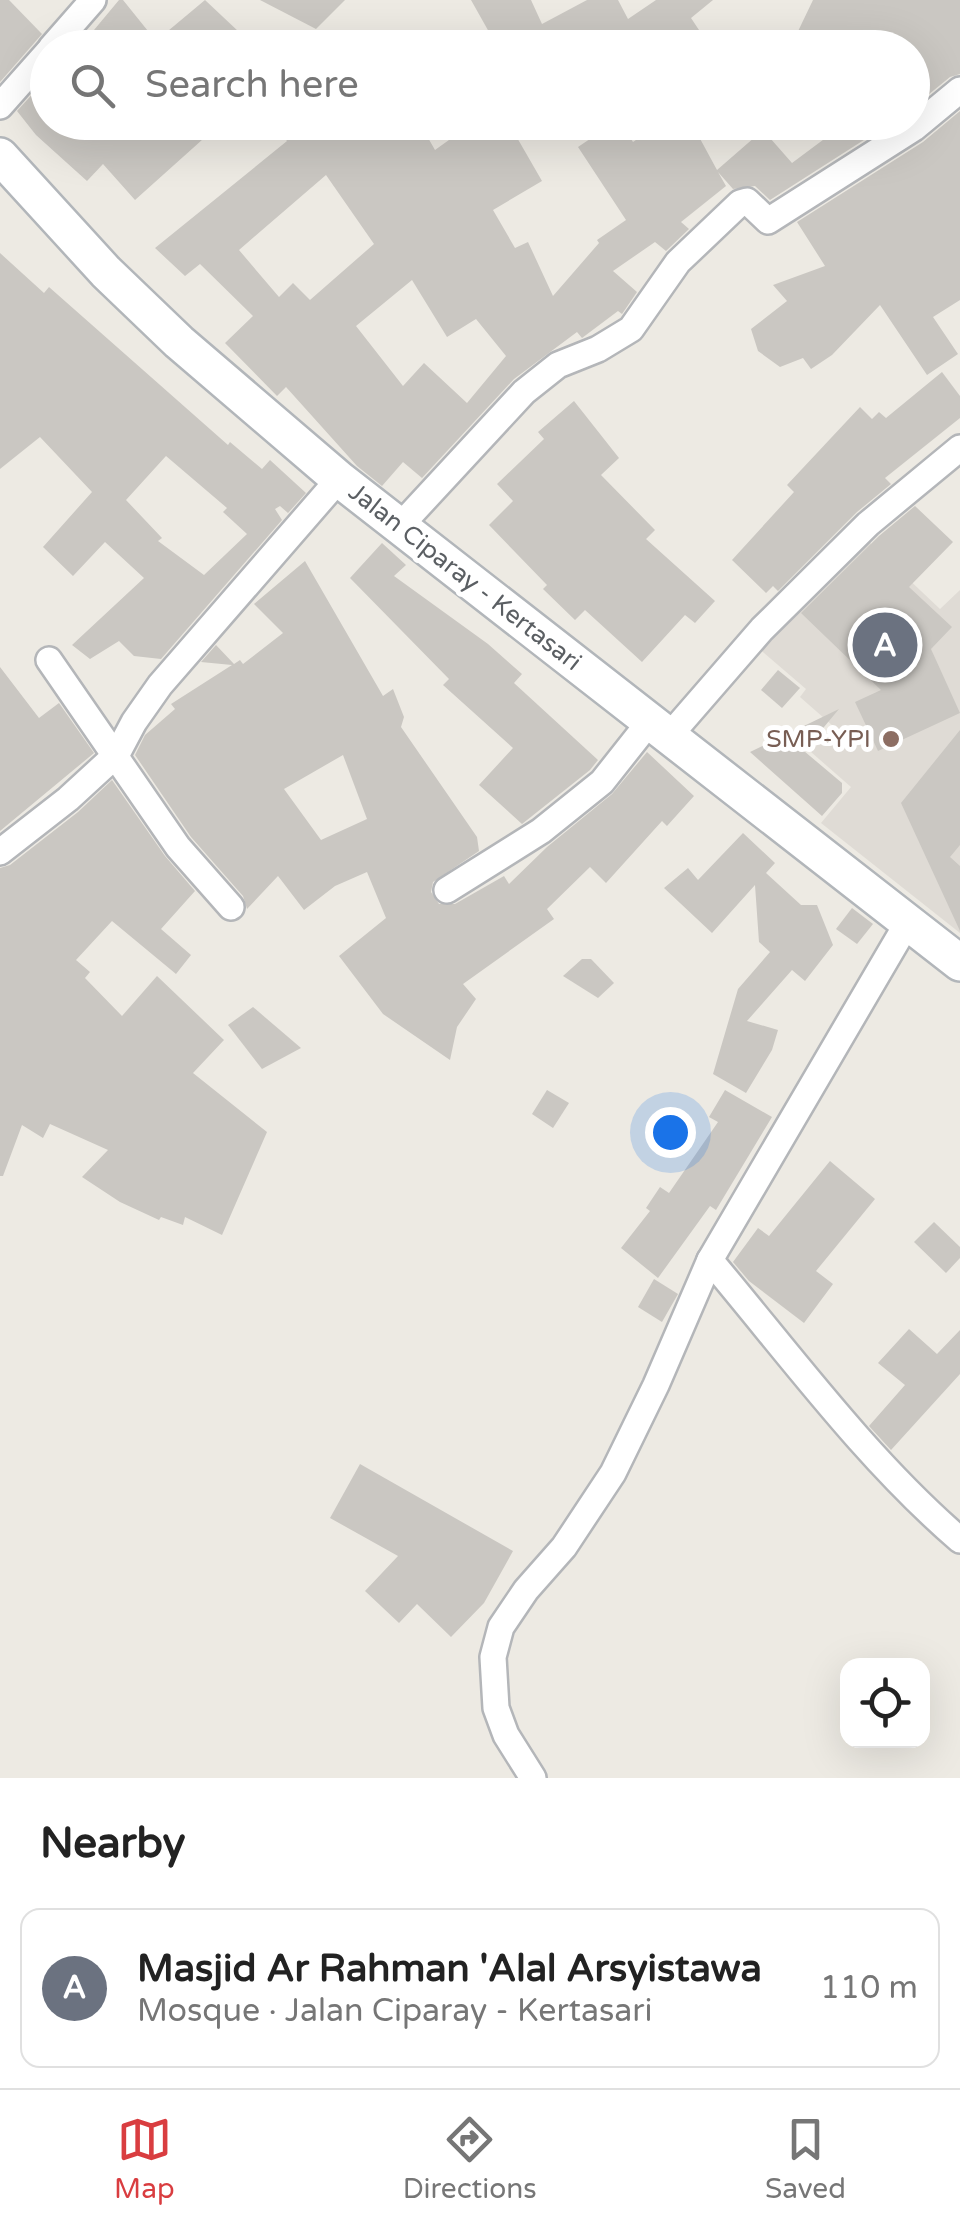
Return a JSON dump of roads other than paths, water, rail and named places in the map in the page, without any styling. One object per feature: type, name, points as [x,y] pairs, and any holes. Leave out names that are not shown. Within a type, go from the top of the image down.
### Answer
[{"type":"main road","name":"Jalan Ciparay - Kertasari","points":[[0,156],[106,272],[179,342],[339,479],[960,963]]},
{"type":"street","points":[[68,30],[94,0]]},
{"type":"street","points":[[0,106],[30,72]]},
{"type":"street","points":[[930,115],[960,90]]},
{"type":"street","points":[[399,527],[524,392],[558,365],[598,350],[631,329],[678,262],[740,203],[747,201],[768,221],[895,140]]},
{"type":"street","points":[[448,890],[541,831],[602,782],[868,524],[960,448]]},
{"type":"street","points":[[0,852],[68,799],[117,754],[160,684],[339,479]]},
{"type":"street","points":[[49,660],[178,846],[232,907]]},
{"type":"street","points":[[533,1778],[506,1735],[496,1708],[493,1657],[502,1627],[613,1473],[656,1386],[710,1260],[908,922]]},
{"type":"street","points":[[710,1260],[858,1436],[926,1510],[960,1540]]},
{"type":"place","name":"Masjid Ar Rahman 'Alal Arsyistawa","points":[[885,645]]},
{"type":"place","name":"SMP-YPI","points":[[891,739]]}]
